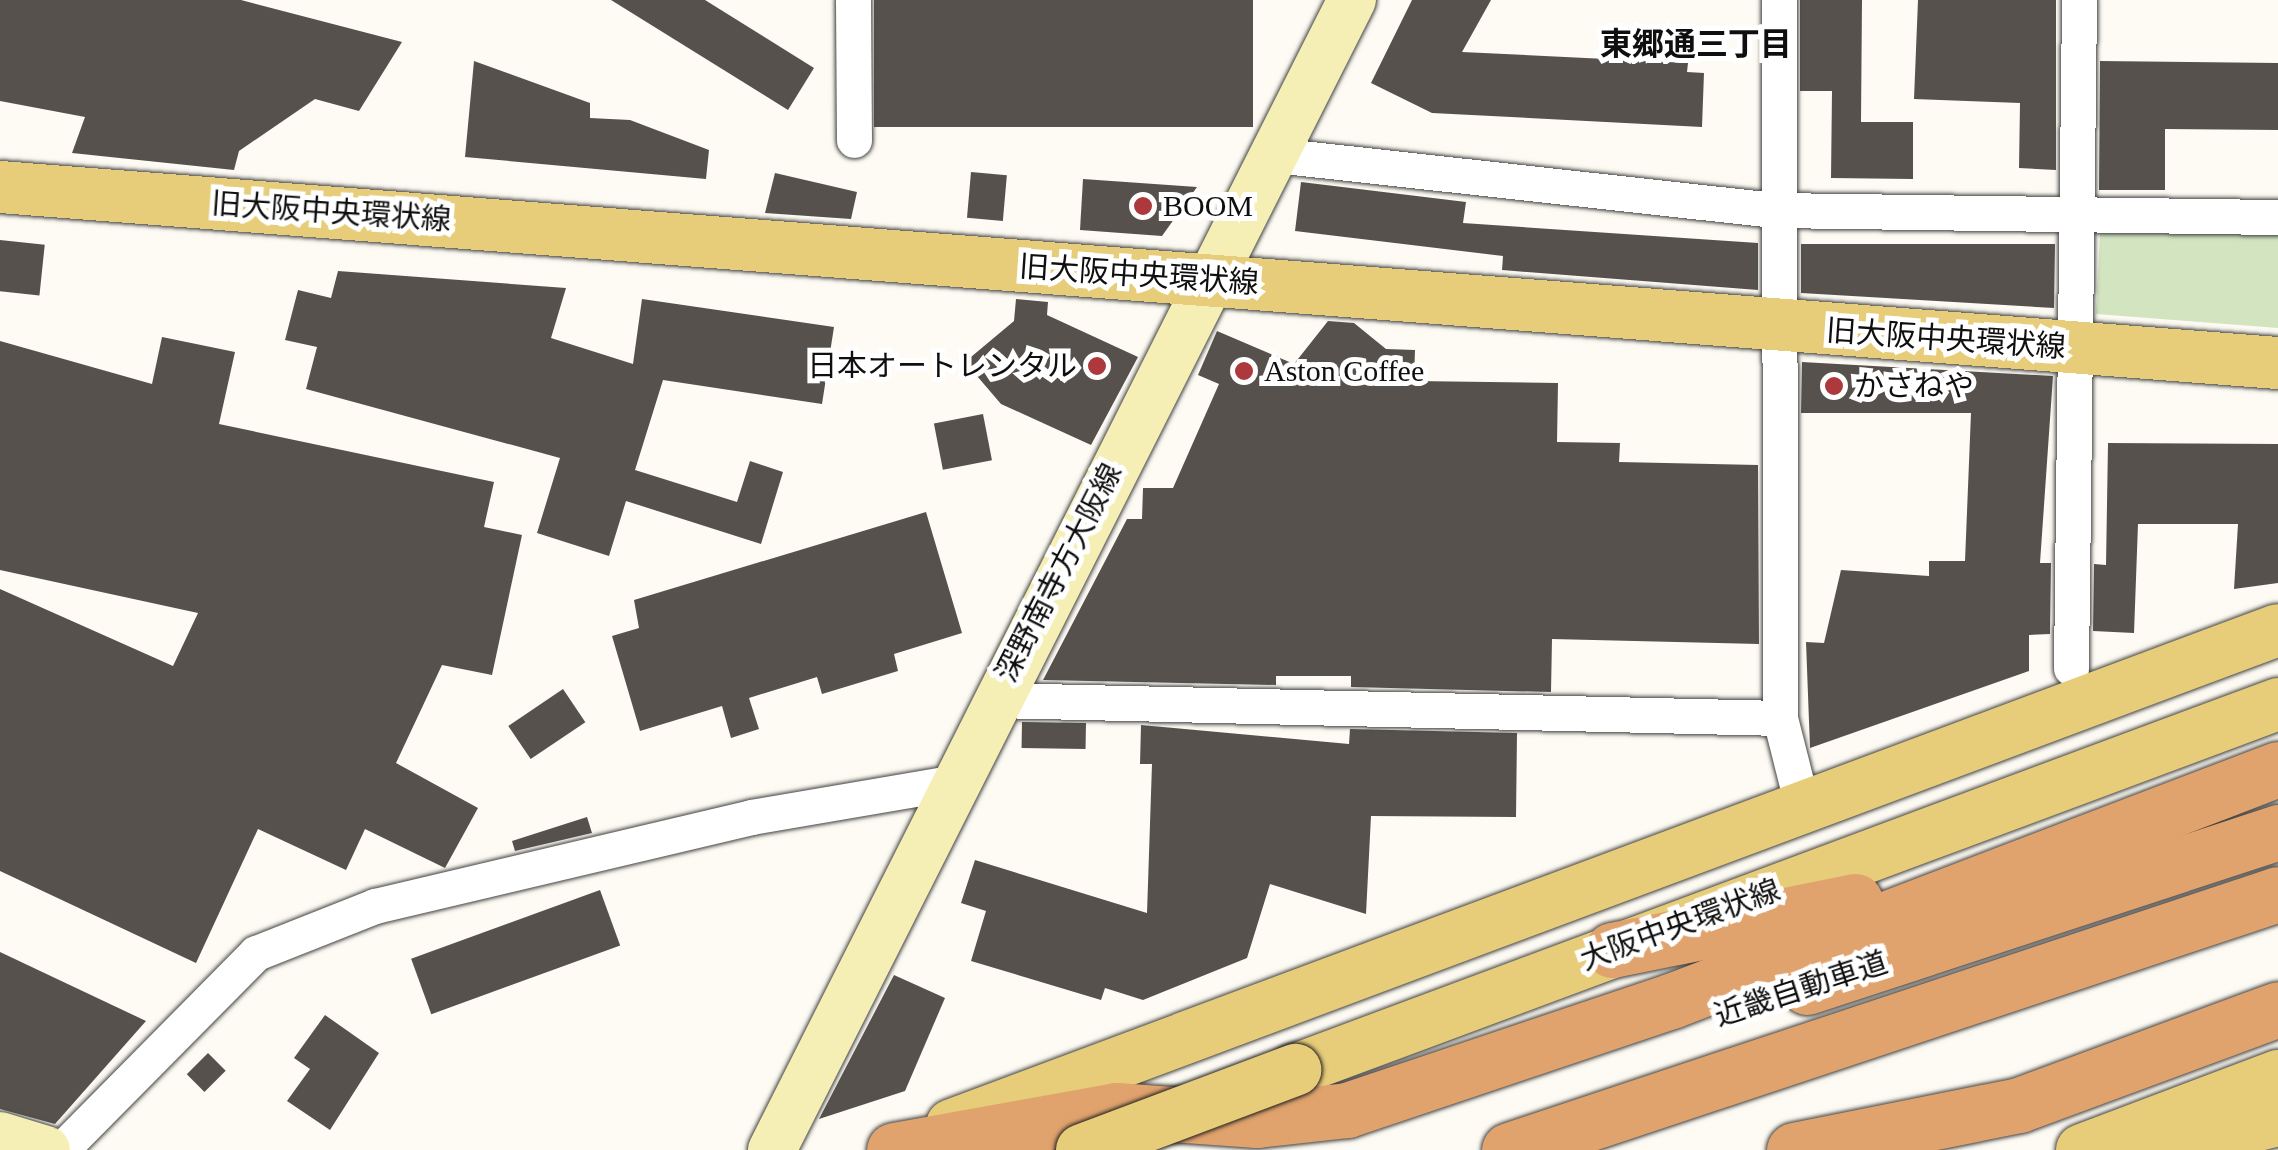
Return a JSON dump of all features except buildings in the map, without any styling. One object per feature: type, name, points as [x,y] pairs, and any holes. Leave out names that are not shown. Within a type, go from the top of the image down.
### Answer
[{"type":"highway","points":[[894,1150],[1116,1110],[1303,1117],[1470,1070],[2278,770]]},
{"type":"highway","name":"近畿自動車道","points":[[1326,1150],[2278,832]]},
{"type":"highway","points":[[1612,950],[1799,914],[2019,863]]},
{"type":"highway","name":"近畿自動車道","points":[[1508,1150],[2278,894]]},
{"type":"highway","points":[[1794,1150],[2002,1109],[2117,1073],[2278,1009]]},
{"type":"main road","name":"深野南寺方大阪線","points":[[772,1150],[1206,280],[1352,0]]},
{"type":"main road","name":"旧大阪中央環状線","points":[[0,187],[2075,350],[2278,362]]},
{"type":"main road","points":[[886,1150],[1801,802],[2278,630]]},
{"type":"main road","name":"大阪中央環状線","points":[[1082,1150],[2278,704]]},
{"type":"main road","points":[[2082,1150],[2278,1076]]},
{"type":"main road","points":[[2154,1150],[2278,1120]]},
{"type":"main road","points":[[0,1136],[46,1150]]},
{"type":"street","points":[[854,0],[854,140]]},
{"type":"street","points":[[1779,0],[1773,326],[1780,718],[1801,802]]},
{"type":"street","points":[[2072,668],[2079,0]]},
{"type":"street","points":[[1275,154],[1774,210],[2079,220],[2278,217]]},
{"type":"street","points":[[996,700],[1780,718]]},
{"type":"street","points":[[61,1150],[256,953],[375,906],[752,817],[956,782]]},
{"type":"green space","points":[[2100,232],[2278,234],[2278,328],[2096,314]]},
{"type":"place","name":"BOOM","points":[[1143,206]]},
{"type":"place","name":"日本オートレンタル","points":[[1097,366]]},
{"type":"place","name":"Aston Coffee","points":[[1244,371]]},
{"type":"place","name":"かさねや","points":[[1834,386]]},
{"type":"district","name":"東郷通三丁目","points":[[1696,44]]}]
